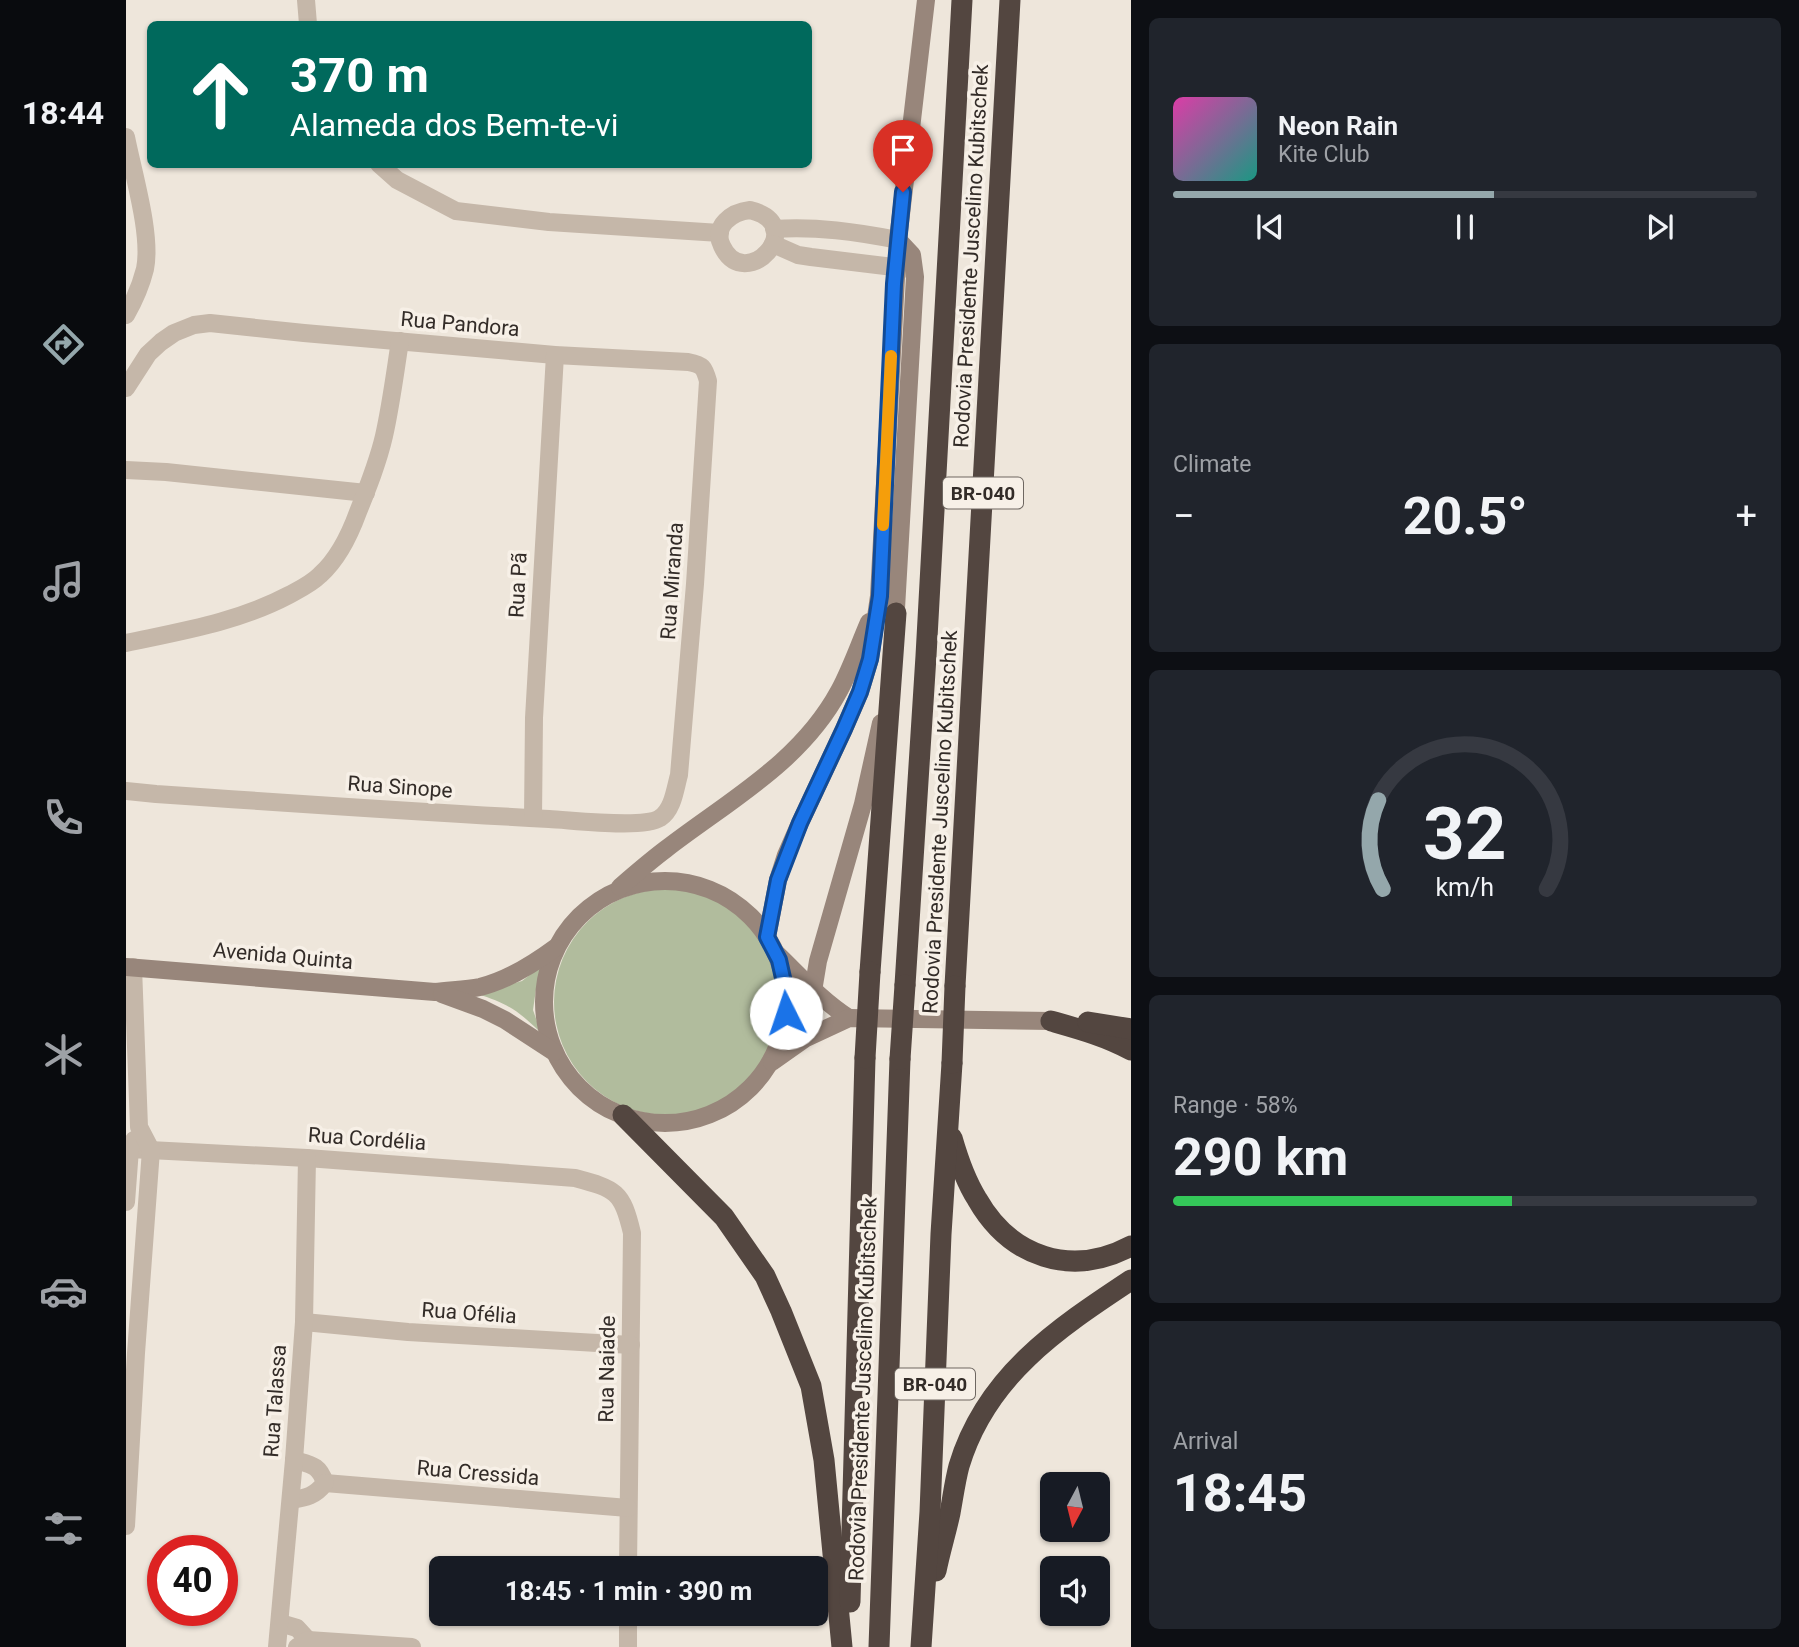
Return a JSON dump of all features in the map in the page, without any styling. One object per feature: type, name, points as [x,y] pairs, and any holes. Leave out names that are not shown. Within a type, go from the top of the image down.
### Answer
[{"type":"highway","name":"Rodovia Presidente Juscelino Kubitschek","points":[[879,1647],[900,1059],[927,642],[962,0]]},
{"type":"highway","name":"Rodovia Presidente Juscelino Kubitschek","points":[[920,1646],[930,1512],[955,986],[1010,0]]},
{"type":"highway","points":[[844,1647],[850,1607],[864,1058],[896,613]]},
{"type":"highway","points":[[1051,1021],[1102,1023],[1130,1029]]},
{"type":"highway","points":[[1051,1021],[1112,1040],[1130,1050]]},
{"type":"highway","points":[[623,1115],[723,1217],[765,1276],[781,1311],[811,1386],[824,1460],[844,1647]]},
{"type":"highway","points":[[948,1123],[966,1178],[978,1201],[1010,1239],[1044,1258],[1064,1261],[1102,1258],[1130,1246]]},
{"type":"highway","points":[[920,1646],[959,1466],[982,1413],[1024,1359],[1070,1320],[1130,1280]]},
{"type":"street","points":[[306,0],[308,21]]},
{"type":"street","points":[[813,991],[818,961],[863,804],[876,746],[896,613],[905,269],[898,240],[926,0]]},
{"type":"street","points":[[126,138],[147,245],[145,268],[134,301],[126,315]]},
{"type":"street","points":[[384,168],[397,180],[456,211],[549,222],[720,233]]},
{"type":"street","points":[[898,240],[840,230],[792,228],[774,237],[765,257],[758,261],[742,262],[728,255],[720,241],[720,233],[727,219],[741,211],[750,210],[765,216],[774,237],[798,255],[905,269]]},
{"type":"street","points":[[880,596],[838,692],[790,756],[666,849],[616,891],[580,914],[555,948],[544,982],[544,1018],[554,1052],[571,1079],[595,1101],[623,1115],[656,1122],[689,1120],[721,1109],[748,1090],[769,1064],[780,1040],[786,1013],[785,987],[779,960],[770,943],[778,880],[786,855],[860,692],[870,659],[880,596],[905,269]]},
{"type":"street","name":"Rua Pandora","points":[[126,388],[148,354],[174,333],[194,325],[228,324],[555,355],[688,362]]},
{"type":"street","points":[[126,643],[233,619],[276,602],[321,575],[353,525],[366,493],[384,435],[400,341]]},
{"type":"street","name":"Rua Pã","points":[[533,818],[535,692],[555,355]]},
{"type":"street","name":"Rua Miranda","points":[[667,812],[674,796],[680,761],[707,409],[708,382],[705,371],[700,365],[688,362]]},
{"type":"street","points":[[126,470],[366,493]]},
{"type":"street","name":"Rua Sinope","points":[[126,792],[636,824],[659,819],[667,812]]},
{"type":"street","points":[[616,891],[649,882],[683,882],[716,892],[744,911],[813,991],[849,1018]]},
{"type":"street","name":"Avenida Quinta","points":[[130,967],[435,992],[481,986],[499,980],[520,972],[555,948]]},
{"type":"street","points":[[126,1202],[130,1149],[139,1127],[130,967]]},
{"type":"street","name":"Avenida Quinta","points":[[435,992],[494,1015],[554,1052]]},
{"type":"street","points":[[769,1064],[806,1038],[849,1018],[1051,1021]]},
{"type":"street","points":[[126,1526],[152,1150],[139,1127]]},
{"type":"street","name":"Rua Cordélia","points":[[130,1149],[307,1158],[575,1178],[599,1184]]},
{"type":"street","name":"Rua Talassa","points":[[277,1647],[304,1322],[307,1158]]},
{"type":"street","name":"Rua Naiade","points":[[599,1184],[617,1195],[627,1212],[632,1233],[628,1556]]},
{"type":"street","name":"Rua Ofélia","points":[[304,1322],[408,1332],[631,1345]]},
{"type":"street","points":[[291,1500],[312,1496],[325,1483],[317,1468],[294,1460]]},
{"type":"street","name":"Rua Cressida","points":[[325,1483],[628,1508]]},
{"type":"street","points":[[279,1623],[297,1628],[303,1644],[412,1647]]},
{"type":"street","points":[[628,1626],[628,1647]]},
{"type":"green space","points":[[656,889],[678,889],[720,902],[747,922],[767,949],[778,980],[778,1024],[767,1055],[747,1082],[720,1102],[700,1110],[678,1115],[656,1115],[614,1102],[580,1074],[567,1055],[559,1035],[554,1013],[554,991],[567,949],[595,915],[614,902],[634,894]]},
{"type":"green space","points":[[545,963],[536,989],[533,1010],[541,1033],[512,1009],[477,994],[522,981]]},
{"type":"slow traffic","points":[[883,525],[891,356]]},
{"type":"route","points":[[786,1013],[785,987],[779,960],[767,937],[778,880],[786,855],[860,692],[870,659],[880,596],[894,284],[903,192]]}]
